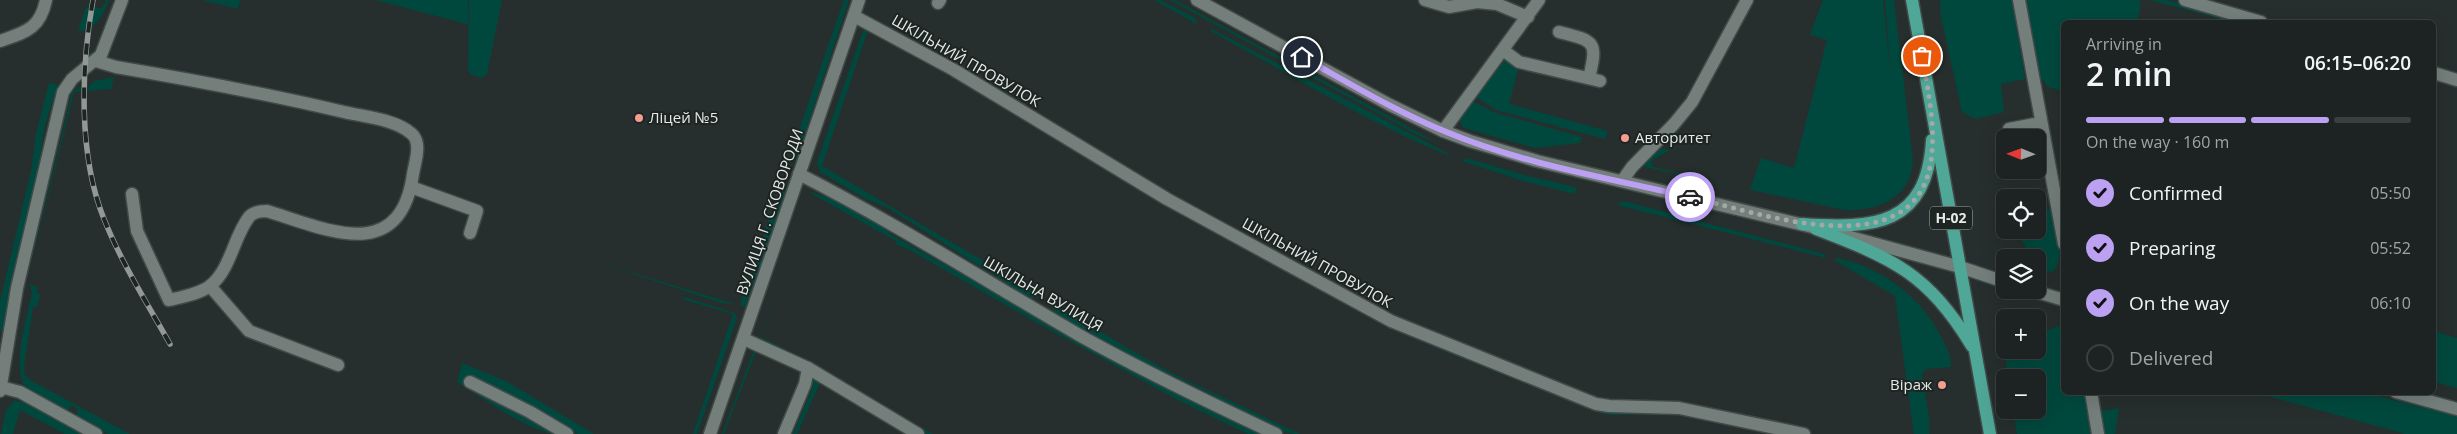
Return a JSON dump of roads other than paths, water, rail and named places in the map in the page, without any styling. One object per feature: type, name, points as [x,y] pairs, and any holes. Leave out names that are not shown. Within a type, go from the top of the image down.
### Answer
[{"type":"main road","name":"Н-02","points":[[1912,0],[1990,434]]},
{"type":"main road","points":[[1802,224],[1859,226],[1888,218],[1916,200],[1925,182],[1931,162],[1932,135],[1928,91]]},
{"type":"main road","points":[[1802,224],[1873,251],[1905,269],[1926,285],[1944,304],[1976,353]]},
{"type":"street","points":[[0,40],[30,30],[43,14],[46,0]]},
{"type":"street","points":[[96,434],[20,392],[0,389],[3,347],[63,92],[72,79],[101,55],[122,0]]},
{"type":"street","name":"ВУЛИЦЯ Г. СКОВОРОДИ","points":[[710,434],[744,340],[859,0]]},
{"type":"street","points":[[1197,0],[1390,105],[1443,131],[1498,150],[1802,224],[1960,267],[1996,279]]},
{"type":"street","points":[[1425,0],[1449,7],[1476,2],[1497,4],[1528,17]]},
{"type":"street","points":[[1443,131],[1540,0]]},
{"type":"street","points":[[1622,181],[1632,167],[1679,119],[1692,102],[1747,0]]},
{"type":"street","points":[[2019,0],[2040,123],[2061,224]]},
{"type":"street","points":[[2185,0],[2254,20]]},
{"type":"street","name":"ШКІЛЬНИЙ ПРОВУЛОК","points":[[854,16],[954,70],[1167,199],[1391,321],[1596,404],[1679,408],[1804,434]]},
{"type":"street","points":[[1503,50],[1519,62],[1595,80],[1593,46],[1586,39],[1559,32]]},
{"type":"street","points":[[96,61],[116,67],[290,99],[395,124],[413,134],[418,145],[412,187],[400,214],[382,230],[364,235],[340,233],[267,211],[258,211],[250,216],[224,267],[210,286],[190,295],[169,300],[137,230],[132,194]]},
{"type":"street","points":[[2436,74],[2457,80]]},
{"type":"street","points":[[2009,129],[2040,123]]},
{"type":"street","name":"ШКІЛЬНА ВУЛИЦЯ","points":[[799,174],[896,226],[1081,336],[1156,377],[1276,434]]},
{"type":"street","points":[[412,187],[477,211],[470,233]]},
{"type":"street","points":[[210,286],[249,331],[338,365]]},
{"type":"street","points":[[2046,295],[2061,299]]},
{"type":"street","points":[[744,340],[808,368],[918,434]]},
{"type":"street","points":[[784,434],[805,384],[808,368]]},
{"type":"street","points":[[470,382],[530,412],[567,434]]},
{"type":"street","points":[[2092,395],[2098,434]]},
{"type":"street","points":[[2407,395],[2457,409]]},
{"type":"railway","points":[[93,0],[86,53],[84,111],[90,167],[96,194],[104,219],[118,251],[170,344]]},
{"type":"place","name":"Ліцей №5","points":[[639,118]]},
{"type":"place","name":"Авторитет","points":[[1625,138]]},
{"type":"place","name":"Віраж","points":[[1942,385]]}]
